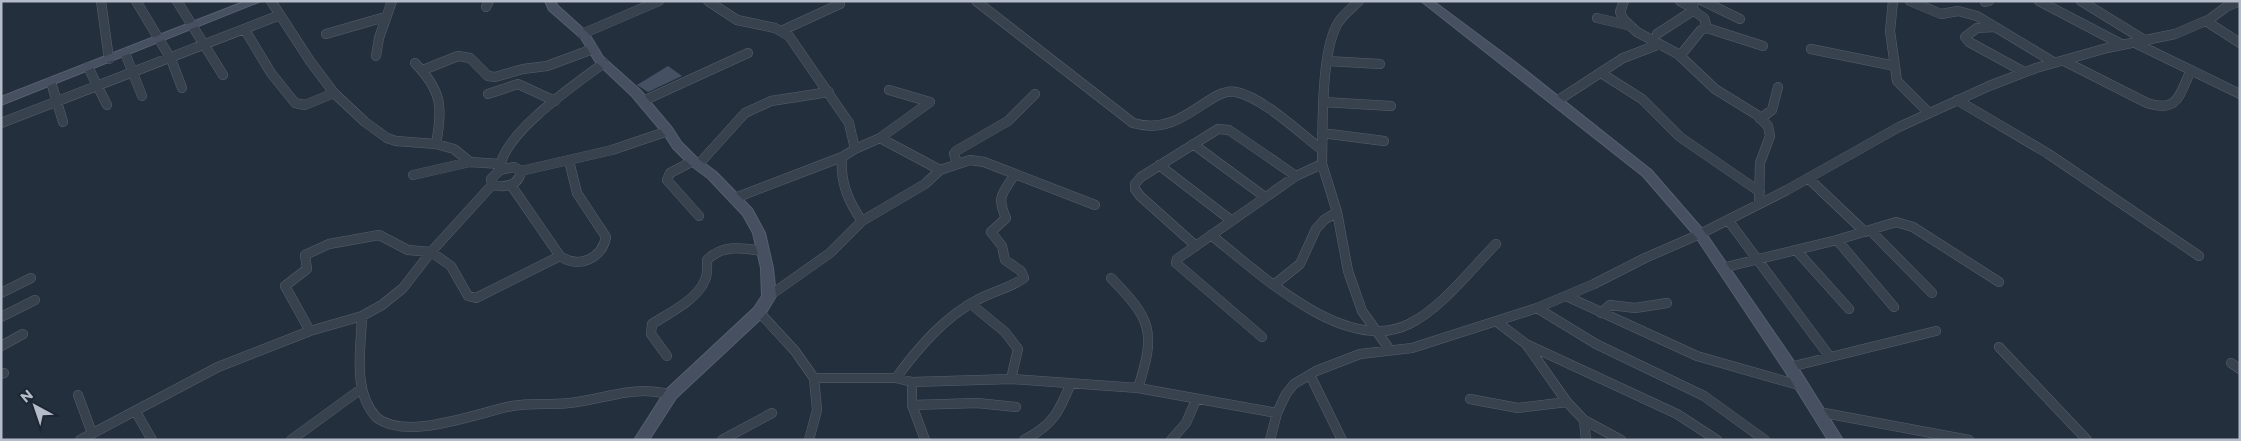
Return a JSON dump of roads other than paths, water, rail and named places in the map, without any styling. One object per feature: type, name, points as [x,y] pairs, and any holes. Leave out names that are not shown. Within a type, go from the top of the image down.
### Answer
[{"type":"street","points":[[100,1],[109,59]]},
{"type":"street","points":[[136,1],[160,40],[182,88]]},
{"type":"street","points":[[177,1],[223,75]]},
{"type":"street","points":[[1,101],[256,1]]},
{"type":"street","points":[[271,1],[310,61],[334,93],[365,122],[387,138],[396,141],[436,144],[454,149],[470,162]]},
{"type":"street","points":[[376,56],[385,17],[392,1]]},
{"type":"street","points":[[550,1],[553,8],[582,34],[604,63],[643,101],[677,145],[712,175],[748,212],[760,233],[762,251],[767,268],[769,296]]},
{"type":"street","points":[[582,34],[659,1]]},
{"type":"street","points":[[708,1],[737,20],[775,28],[789,36],[829,92],[848,123],[855,149]]},
{"type":"street","points":[[976,1],[1133,123],[1144,128],[1165,126],[1181,119],[1220,95],[1232,91],[1250,97],[1322,150]]},
{"type":"street","points":[[1359,1],[1340,20],[1335,29],[1327,61],[1323,102],[1322,164],[1337,212],[1348,270],[1362,311],[1390,350]]},
{"type":"street","points":[[1426,1],[1647,172],[1700,234],[1790,367],[1834,439]]},
{"type":"street","points":[[1624,1],[1620,12],[1631,26],[1680,56],[1718,92],[1754,113],[1769,130],[1770,137],[1760,162],[1759,204]]},
{"type":"street","points":[[1680,1],[1693,6],[1704,18],[1707,28]]},
{"type":"street","points":[[1703,1],[1740,19]]},
{"type":"street","points":[[1893,1],[1890,31],[1898,81],[1902,88],[1928,113]]},
{"type":"street","points":[[1910,1],[1933,12],[1962,12],[1983,19],[2038,51],[2054,63]]},
{"type":"street","points":[[2039,1],[2050,3],[2123,45]]},
{"type":"street","points":[[2081,1],[2146,41]]},
{"type":"street","points":[[781,31],[840,4]]},
{"type":"street","points":[[1270,440],[1286,394],[1294,384],[1310,375],[1360,354],[1412,348],[1537,308],[1700,234],[1808,178],[1899,126],[1957,100],[2024,72],[2123,45],[2170,36],[2206,21],[2237,5]]},
{"type":"street","points":[[1657,34],[1693,6]]},
{"type":"street","points":[[1,123],[280,15]]},
{"type":"street","points":[[326,34],[385,17]]},
{"type":"street","points":[[1597,18],[1631,26]]},
{"type":"street","points":[[2206,21],[2240,43]]},
{"type":"street","points":[[1995,26],[1977,28],[1965,37],[1969,42],[2024,72]]},
{"type":"street","points":[[1680,56],[1701,30],[1707,28],[1763,46]]},
{"type":"street","points":[[245,30],[271,73],[295,103],[305,105],[334,93]]},
{"type":"street","points":[[2135,43],[2240,94]]},
{"type":"street","points":[[1557,101],[1623,58],[1660,44]]},
{"type":"street","points":[[423,70],[458,56],[464,56],[470,58],[488,76],[495,77],[523,69],[548,66],[593,49]]},
{"type":"street","points":[[1811,49],[1895,66]]},
{"type":"street","points":[[125,53],[142,96]]},
{"type":"street","points":[[643,101],[748,53]]},
{"type":"street","points":[[1327,61],[1380,64]]},
{"type":"street","points":[[2064,61],[2147,103],[2160,107],[2170,106],[2177,99],[2191,70]]},
{"type":"street","points":[[416,63],[438,91],[441,104],[436,144]]},
{"type":"street","points":[[80,440],[218,368],[310,331],[362,316],[382,305],[403,288],[431,252],[492,185],[492,179],[517,135],[555,100],[604,63]]},
{"type":"street","points":[[88,68],[107,106]]},
{"type":"street","points":[[1601,73],[1642,99],[1680,137],[1760,192]]},
{"type":"street","points":[[51,82],[63,122]]},
{"type":"street","points":[[488,94],[518,84],[555,100]]},
{"type":"street","points":[[1760,120],[1772,110],[1778,87]]},
{"type":"street","points":[[735,198],[842,157],[880,138],[930,102],[889,90]]},
{"type":"street","points":[[698,216],[667,180],[670,173],[696,163],[745,113],[771,101],[829,92]]},
{"type":"street","points":[[957,163],[954,154],[956,151],[1008,121],[1035,94]]},
{"type":"street","points":[[1957,100],[2047,153],[2199,256]]},
{"type":"street","points":[[1323,102],[1391,106]]},
{"type":"street","points":[[1196,246],[1140,196],[1135,189],[1135,184],[1141,177],[1218,128],[1229,130],[1296,176]]},
{"type":"street","points":[[413,175],[470,162],[500,167],[514,167],[521,171],[612,150],[668,131]]},
{"type":"street","points":[[1322,133],[1384,141]]},
{"type":"street","points":[[880,138],[940,170]]},
{"type":"street","points":[[1193,144],[1265,197]]},
{"type":"street","points":[[842,157],[841,171],[849,202],[862,221]]},
{"type":"street","points":[[641,440],[671,394],[759,312],[769,296],[830,254],[853,233],[862,221],[910,194],[940,170],[970,160],[984,162],[1095,205]]},
{"type":"street","points":[[511,185],[560,256],[571,263],[577,263],[602,248],[606,242],[606,237],[587,211],[573,185],[569,161]]},
{"type":"street","points":[[1262,337],[1178,267],[1177,259],[1296,176],[1322,164]]},
{"type":"street","points":[[1159,165],[1232,221]]},
{"type":"street","points":[[492,185],[499,187],[511,185],[517,181],[521,171]]},
{"type":"street","points":[[896,378],[908,361],[936,332],[971,304],[1024,278],[1021,271],[1005,260],[1002,246],[991,232],[1005,221],[1006,218],[1000,204],[1001,198],[1015,174]]},
{"type":"street","points":[[1808,178],[1932,292]]},
{"type":"street","points":[[1275,284],[1300,264],[1316,229],[1324,220],[1337,212]]},
{"type":"street","points":[[1728,220],[1830,357]]},
{"type":"street","points":[[1722,268],[1868,232],[1896,222],[1913,227],[1999,282]]},
{"type":"street","points":[[310,331],[285,286],[306,270],[305,255],[329,244],[379,235],[408,250],[431,252],[451,266],[471,298],[476,298],[560,256]]},
{"type":"street","points":[[1211,235],[1303,306],[1320,316],[1378,332],[1409,324],[1435,304],[1496,244]]},
{"type":"street","points":[[1837,240],[1894,307]]},
{"type":"street","points":[[667,356],[651,334],[652,324],[698,290],[704,283],[708,270],[707,260],[711,255],[726,247],[762,251]]},
{"type":"street","points":[[1796,250],[1849,309]]},
{"type":"street","points":[[1,293],[31,278]]},
{"type":"street","points":[[1111,278],[1141,311],[1151,337],[1149,356],[1138,388]]},
{"type":"street","points":[[1566,296],[1697,356],[1802,386]]},
{"type":"street","points":[[1,317],[35,300]]},
{"type":"street","points":[[1601,312],[1610,305],[1635,308],[1667,303]]},
{"type":"street","points":[[971,304],[1005,332],[1018,348],[1011,379]]},
{"type":"street","points":[[1537,308],[1596,344],[1704,396],[1730,412],[1765,440]]},
{"type":"street","points":[[759,312],[795,351],[814,378],[817,410],[809,440]]},
{"type":"street","points":[[362,316],[361,389],[365,401],[378,419],[395,429],[425,430],[458,424],[487,412],[514,406],[570,403],[644,391],[671,394]]},
{"type":"street","points":[[1497,322],[1526,344],[1677,414],[1717,440]]},
{"type":"street","points":[[1790,367],[1936,332]]},
{"type":"street","points":[[1,346],[24,334]]},
{"type":"street","points":[[1526,344],[1567,402],[1584,420],[1621,440]]},
{"type":"street","points":[[1999,346],[2087,440]]},
{"type":"street","points":[[1310,375],[1342,440]]},
{"type":"street","points":[[814,378],[896,378],[912,382],[1011,379],[1138,388],[1278,414]]},
{"type":"street","points":[[912,382],[912,405],[925,440]]},
{"type":"street","points":[[1024,440],[1042,431],[1054,422],[1071,383]]},
{"type":"street","points":[[291,440],[361,389]]},
{"type":"street","points":[[78,395],[92,434]]},
{"type":"street","points":[[1470,399],[1498,407],[1515,409],[1530,409],[1567,402]]},
{"type":"street","points":[[1171,440],[1181,432],[1186,424],[1196,400]]},
{"type":"street","points":[[912,405],[964,403],[1002,404],[1016,407]]},
{"type":"street","points":[[136,412],[152,440]]},
{"type":"street","points":[[1819,412],[1969,440]]},
{"type":"street","points":[[722,440],[772,414]]},
{"type":"street","points":[[1584,420],[1586,440]]}]
